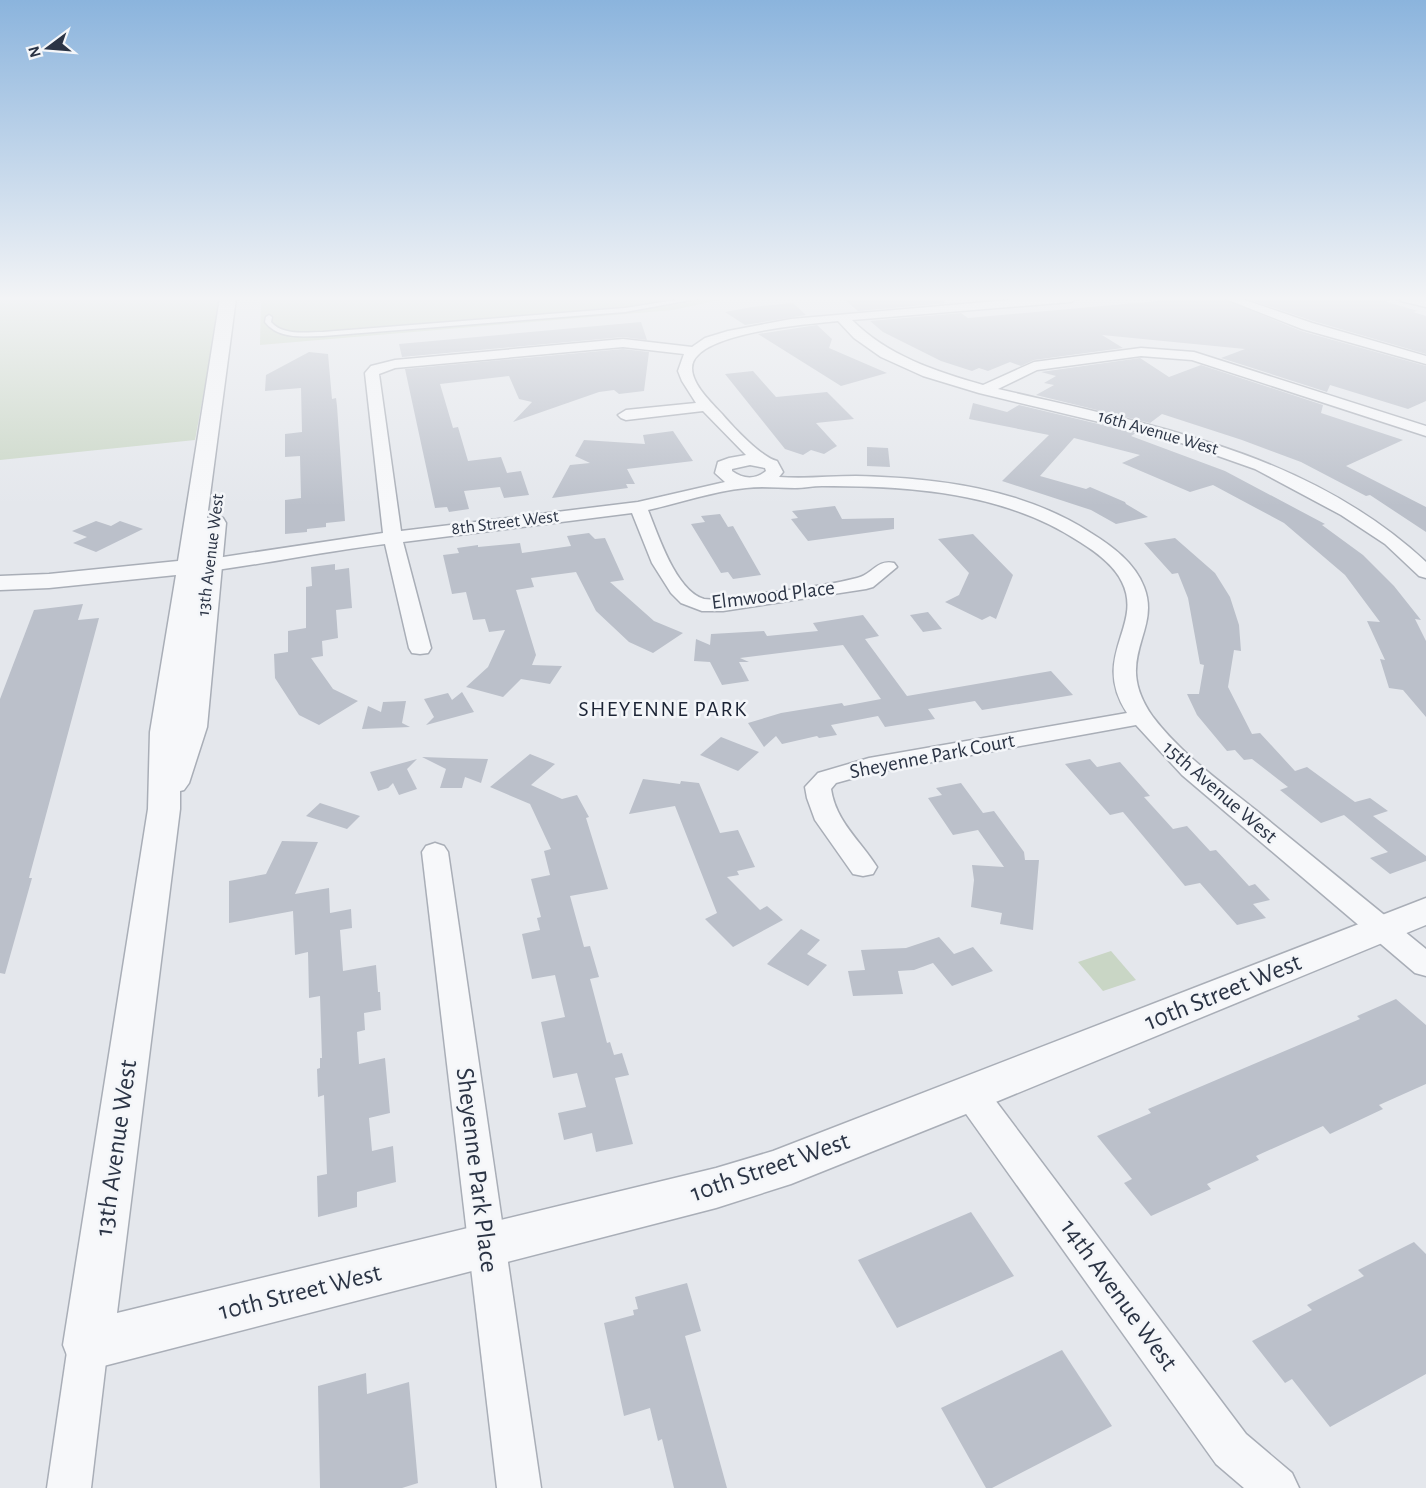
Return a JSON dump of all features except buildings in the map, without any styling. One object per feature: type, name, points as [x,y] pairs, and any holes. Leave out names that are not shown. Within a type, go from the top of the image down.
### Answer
[{"type":"street","name":"13th Avenue West","points":[[69,1488],[164,809],[192,727],[200,560],[221,367]]},
{"type":"street","name":"13th Avenue West","points":[[200,560],[231,367]]},
{"type":"street","points":[[382,367],[376,369],[371,378],[393,537],[420,648]]},
{"type":"street","points":[[685,367],[685,371],[707,406],[729,434],[742,442],[749,452],[770,465],[773,476],[755,482],[732,480],[726,468],[729,434]]},
{"type":"street","name":"16th Avenue West","points":[[914,367],[928,374],[984,390],[1175,435],[1261,465],[1347,511],[1392,540],[1426,572]]},
{"type":"street","points":[[984,390],[1031,367]]},
{"type":"street","points":[[1230,367],[1426,430]]},
{"type":"street","points":[[626,415],[707,406]]},
{"type":"street","points":[[726,468],[750,460],[770,465]]},
{"type":"street","name":"15th Avenue West","points":[[770,465],[819,480]]},
{"type":"street","name":"8th Street West","points":[[691,495],[726,468]]},
{"type":"street","name":"15th Avenue West","points":[[755,482],[802,483],[819,480],[918,485],[979,494],[1038,511],[1090,539],[1112,556],[1127,574],[1137,593],[1139,615],[1124,662],[1127,688],[1142,717],[1159,740],[1191,770],[1426,964]]},
{"type":"street","name":"8th Street West","points":[[10,582],[50,581],[200,560],[285,555],[317,547],[638,507],[755,482]]},
{"type":"street","name":"Elmwood Place","points":[[638,507],[671,581],[683,596],[700,604],[735,604],[866,583],[888,567]]},
{"type":"street","name":"Sheyenne Park Court","points":[[863,867],[818,802],[818,787],[826,778],[869,766],[1142,717]]},
{"type":"street","name":"Sheyenne Park Place","points":[[435,852],[519,1488]]},
{"type":"street","name":"10th Street West","points":[[88,1345],[726,1185],[775,1170],[971,1094],[1426,911]]},
{"type":"street","name":"14th Avenue West","points":[[971,1094],[1232,1449],[1277,1488]]},
{"type":"green space","points":[[0,367],[208,367],[195,440],[0,460]]},
{"type":"green space","points":[[1111,951],[1136,980],[1103,991],[1078,962]]},
{"type":"district","name":"SHEYENNE PARK","points":[[663,709]]}]
